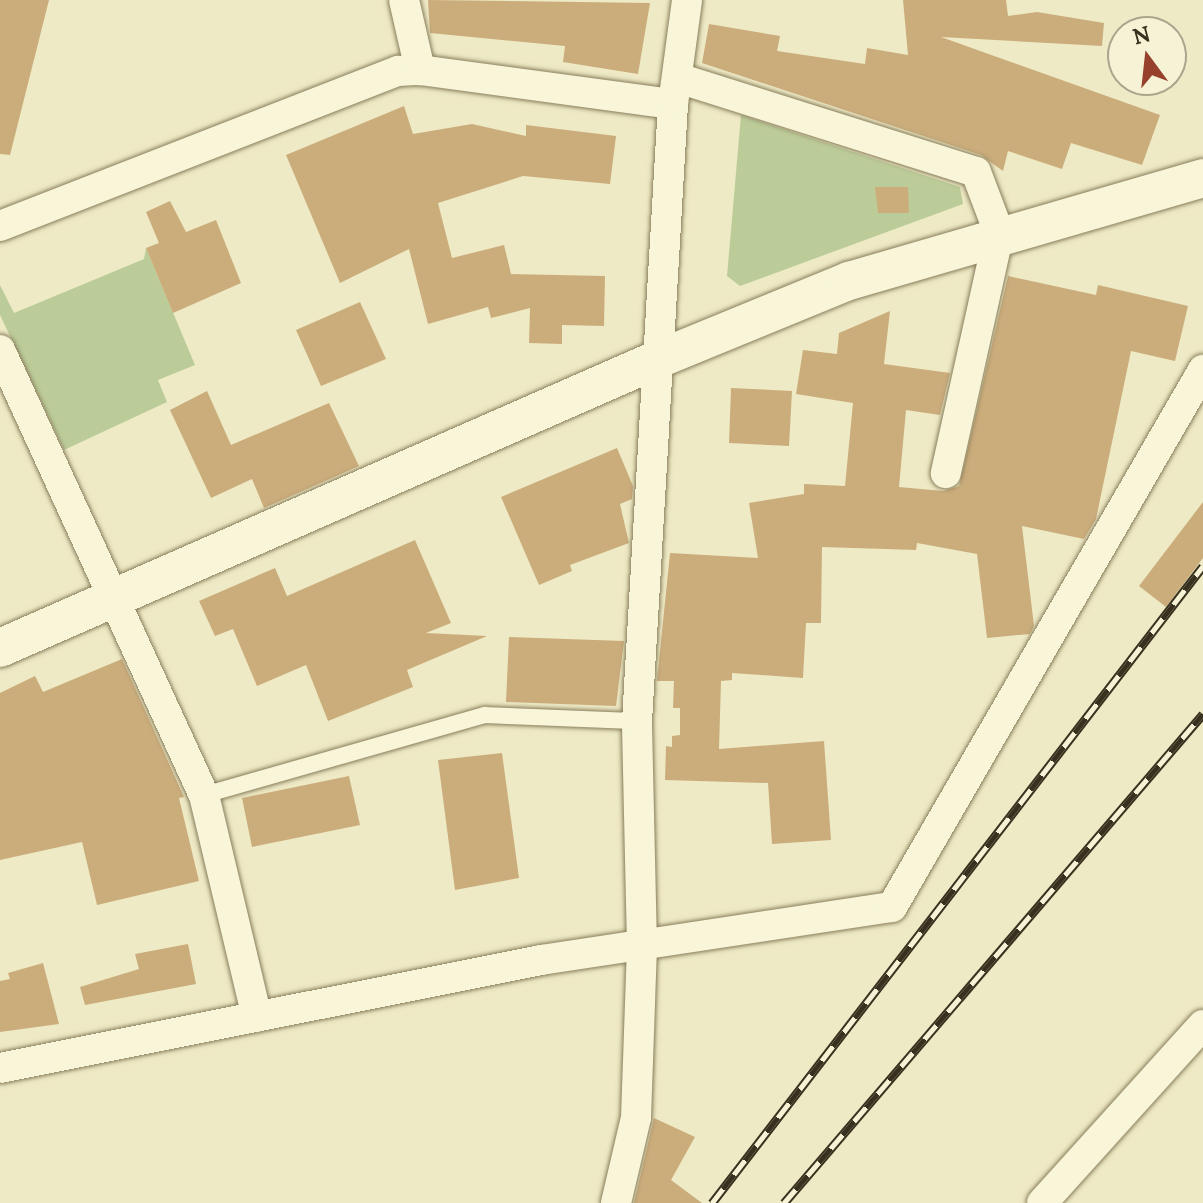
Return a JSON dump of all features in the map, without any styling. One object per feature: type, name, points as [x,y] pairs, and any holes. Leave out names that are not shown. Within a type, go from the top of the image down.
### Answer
[{"type":"street","points":[[404,0],[420,70]]},
{"type":"street","points":[[616,1203],[636,1118],[642,946],[637,721],[656,360],[676,91],[687,0]]},
{"type":"street","points":[[0,226],[398,71],[420,70],[676,91],[976,172],[999,233],[946,473]]},
{"type":"street","points":[[0,648],[656,360],[849,281],[999,233],[1203,178]]},
{"type":"street","points":[[0,350],[204,795],[257,1017]]},
{"type":"street","points":[[0,1068],[541,960],[892,907],[1203,370]]},
{"type":"street","points":[[1042,1203],[1203,1025]]},
{"type":"lane","points":[[204,795],[485,715],[637,721]]},
{"type":"green space","points":[[741,115],[960,187],[963,204],[740,286],[727,276]]},
{"type":"green space","points":[[146,248],[195,365],[158,380],[167,402],[64,450],[0,315],[0,285],[14,313],[144,259]]},
{"type":"building","points":[[0,0],[49,0],[10,155],[0,154]]},
{"type":"building","points":[[428,0],[650,3],[638,74],[563,62],[565,46],[430,33]]},
{"type":"building","points":[[903,0],[1006,0],[1008,16],[1037,12],[1104,23],[1102,46],[941,37],[1160,115],[1142,165],[1071,143],[1062,169],[1008,151],[1003,171],[981,155],[702,63],[709,24],[780,36],[777,51],[865,64],[867,48],[908,55]]},
{"type":"building","points":[[404,106],[413,134],[472,124],[526,136],[526,125],[616,136],[610,184],[523,176],[438,203],[452,258],[504,245],[511,274],[605,276],[604,326],[562,325],[562,344],[529,343],[530,308],[491,318],[488,307],[428,324],[409,249],[340,283],[286,155]]},
{"type":"building","points":[[875,187],[908,187],[909,213],[878,213]]},
{"type":"building","points":[[170,201],[186,232],[216,220],[241,283],[173,313],[146,248],[159,243],[146,212]]},
{"type":"building","points":[[1008,276],[1096,295],[1098,285],[1188,306],[1175,361],[1131,351],[1096,519],[1084,539],[1022,526],[1034,626],[1030,634],[987,638],[977,554],[917,543],[916,550],[822,547],[821,623],[806,623],[803,678],[732,673],[732,680],[721,681],[719,749],[824,741],[831,840],[772,844],[768,783],[665,780],[666,746],[672,747],[672,736],[680,735],[680,708],[673,708],[674,681],[657,681],[670,553],[758,558],[749,503],[804,494],[804,484],[845,486],[853,403],[796,394],[803,350],[837,354],[839,333],[890,311],[884,364],[950,373],[940,415],[906,410],[899,487],[943,491],[959,486]]},
{"type":"building","points":[[360,302],[386,359],[321,386],[296,330]]},
{"type":"building","points":[[731,388],[792,391],[789,446],[729,443]]},
{"type":"building","points":[[207,391],[231,445],[329,403],[359,466],[264,508],[252,479],[211,498],[170,410]]},
{"type":"building","points":[[617,448],[633,486],[632,499],[620,504],[629,543],[570,565],[572,571],[539,585],[501,497]]},
{"type":"building","points":[[1203,502],[1203,558],[1166,607],[1139,586]]},
{"type":"building","points":[[415,540],[451,623],[426,633],[487,636],[407,670],[413,687],[328,721],[306,665],[257,686],[233,629],[215,636],[199,601],[275,568],[287,596]]},
{"type":"building","points":[[509,637],[624,641],[616,706],[506,702]]},
{"type":"building","points":[[122,659],[184,797],[179,798],[199,881],[97,905],[82,842],[0,860],[0,693],[35,676],[43,692]]},
{"type":"building","points":[[502,753],[519,878],[455,890],[438,760]]},
{"type":"building","points":[[349,776],[360,825],[252,847],[242,798]]},
{"type":"building","points":[[188,944],[196,984],[85,1005],[80,987],[139,969],[135,954]]},
{"type":"building","points":[[43,963],[59,1024],[0,1032],[0,981],[10,979],[8,973]]},
{"type":"building","points":[[654,1118],[695,1137],[671,1180],[702,1203],[634,1203]]},
{"type":"railway","points":[[712,1203],[1203,566]]},
{"type":"railway","points":[[784,1203],[1203,714]]}]
